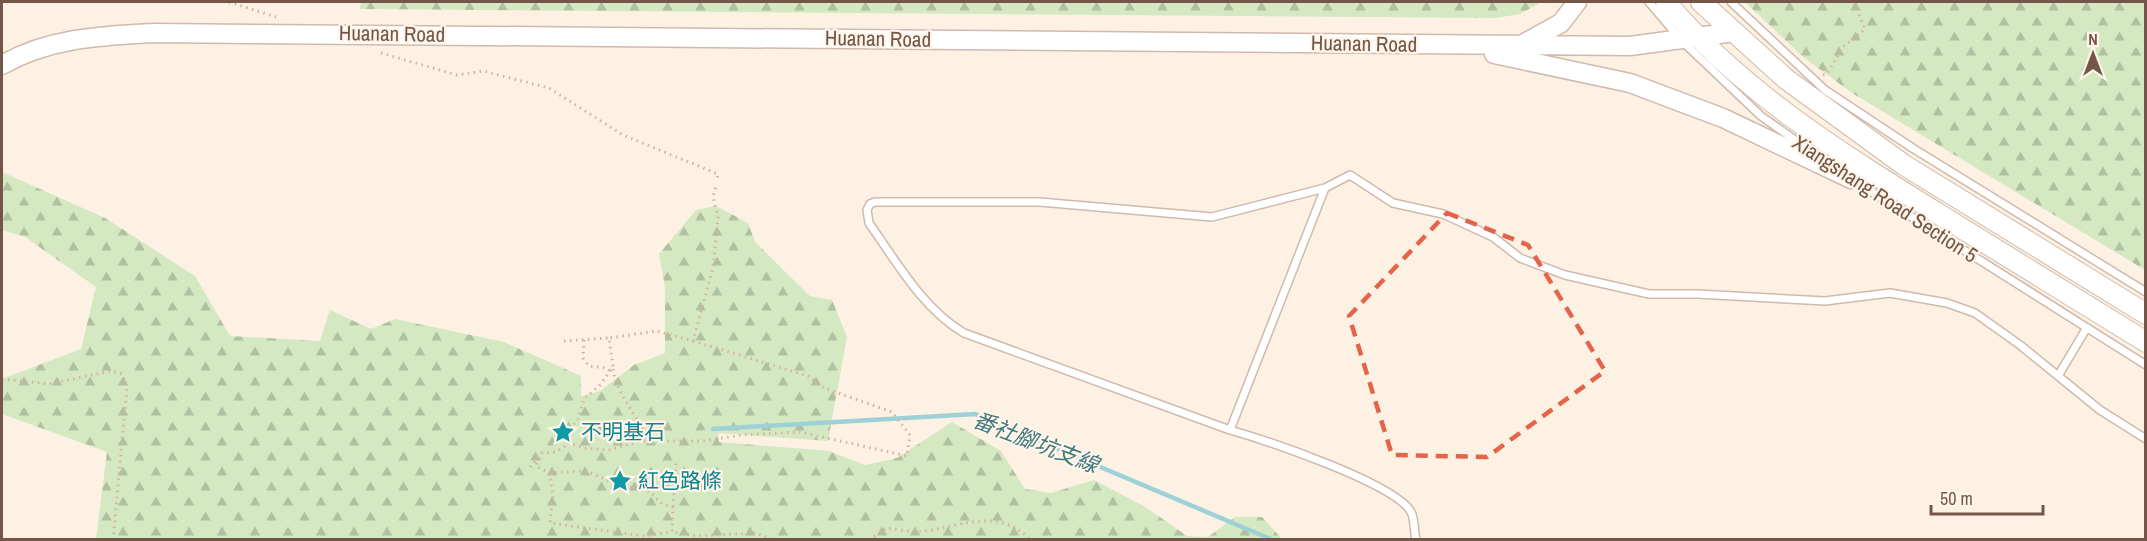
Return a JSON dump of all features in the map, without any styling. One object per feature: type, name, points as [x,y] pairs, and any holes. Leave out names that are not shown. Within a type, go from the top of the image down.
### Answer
[{"type":"main road","name":"Xiangshang Road Section 5","points":[[1666,2],[1691,40],[1770,104],[1894,186],[2145,342]]},
{"type":"main road","name":"Xiangshang Road Section 5","points":[[1701,2],[1742,31],[1786,79],[1904,165],[2145,314]]},
{"type":"street","points":[[1520,46],[1561,23],[1577,2]]},
{"type":"street","name":"Huanan Road","points":[[2,65],[19,55],[82,37],[153,33],[1630,46],[1691,40],[1742,31]]},
{"type":"street","points":[[1430,45],[1523,59],[1630,83],[1723,118],[1851,179]]},
{"type":"lane","name":"Xiangshang Road Section 5","points":[[1649,2],[1691,40],[1761,116],[1851,179],[2145,365]]},
{"type":"lane","points":[[1731,2],[1825,90],[1914,149],[2145,292]]},
{"type":"lane","name":"Huanan Road","points":[[1742,31],[1759,28]]},
{"type":"lane","points":[[1416,540],[1411,512],[1394,495],[1298,451],[1230,430],[986,341],[950,324],[938,315],[869,223],[867,210],[870,204],[875,202],[1040,202],[1212,218],[1325,188],[1350,175],[1393,203],[1443,214],[1493,237],[1520,258],[1564,275],[1649,294],[1698,294],[1825,301],[1890,292],[1947,303],[1975,313],[2100,410],[2145,439]]},
{"type":"lane","points":[[1230,430],[1325,188]]},
{"type":"lane","points":[[2058,376],[2086,328]]},
{"type":"path","points":[[1810,76],[1827,74],[1843,47],[1865,28],[1854,2]]},
{"type":"path","points":[[483,71],[549,88],[623,135],[718,174],[717,180]]},
{"type":"path","points":[[592,122],[597,118]]},
{"type":"path","points":[[693,341],[713,268],[718,218],[713,197],[716,186]]},
{"type":"path","points":[[564,341],[609,338],[657,331],[808,376],[824,388],[892,412],[910,435],[907,456],[800,432],[765,433],[703,441],[640,441],[609,450],[584,448],[565,441],[566,434],[578,419],[584,399],[613,367]]},
{"type":"path","points":[[609,338],[615,386],[643,425],[648,442]]},
{"type":"path","points":[[584,340],[583,358],[589,366],[606,368],[610,371]]},
{"type":"path","points":[[2,379],[49,384],[118,371],[127,381],[113,540]]},
{"type":"path","points":[[530,467],[542,453],[556,452],[565,446]]},
{"type":"path","points":[[538,458],[536,466],[549,473],[586,471],[619,485],[649,492],[662,504],[673,507]]},
{"type":"path","points":[[672,531],[676,463]]},
{"type":"path","points":[[549,473],[553,494],[550,523],[644,536],[672,531],[696,536],[756,532],[774,540]]},
{"type":"path","points":[[869,540],[887,528],[923,532],[989,519],[1014,527],[1030,540]]},
{"type":"highlighted area","points":[[1447,213],[1528,245],[1605,371],[1487,457],[1392,455],[1349,316]]},
{"type":"green space","points":[[362,2],[1542,2],[1520,14],[1496,18],[359,9]]},
{"type":"green space","points":[[1745,2],[2145,2],[2145,270],[1852,93],[1803,57]]},
{"type":"green space","points":[[2,172],[105,218],[195,276],[230,336],[320,341],[330,310],[371,329],[395,319],[504,342],[581,376],[581,396],[600,391],[634,365],[665,353],[665,288],[659,254],[696,210],[716,206],[748,223],[755,242],[810,296],[832,300],[847,337],[828,441],[718,433],[719,442],[829,451],[865,465],[897,458],[952,422],[1001,451],[1025,489],[1051,493],[1094,480],[1147,508],[1187,536],[1208,537],[1235,517],[1262,517],[1282,539],[96,539],[107,452],[2,414],[2,379],[81,349],[96,287],[25,237],[2,230]]},
{"type":"waterway","name":"番社腳坑支線","points":[[713,429],[975,414],[1273,540]]},
{"type":"place","name":"不明基石","points":[[563,432]]},
{"type":"place","name":"紅色路條","points":[[620,481]]}]
